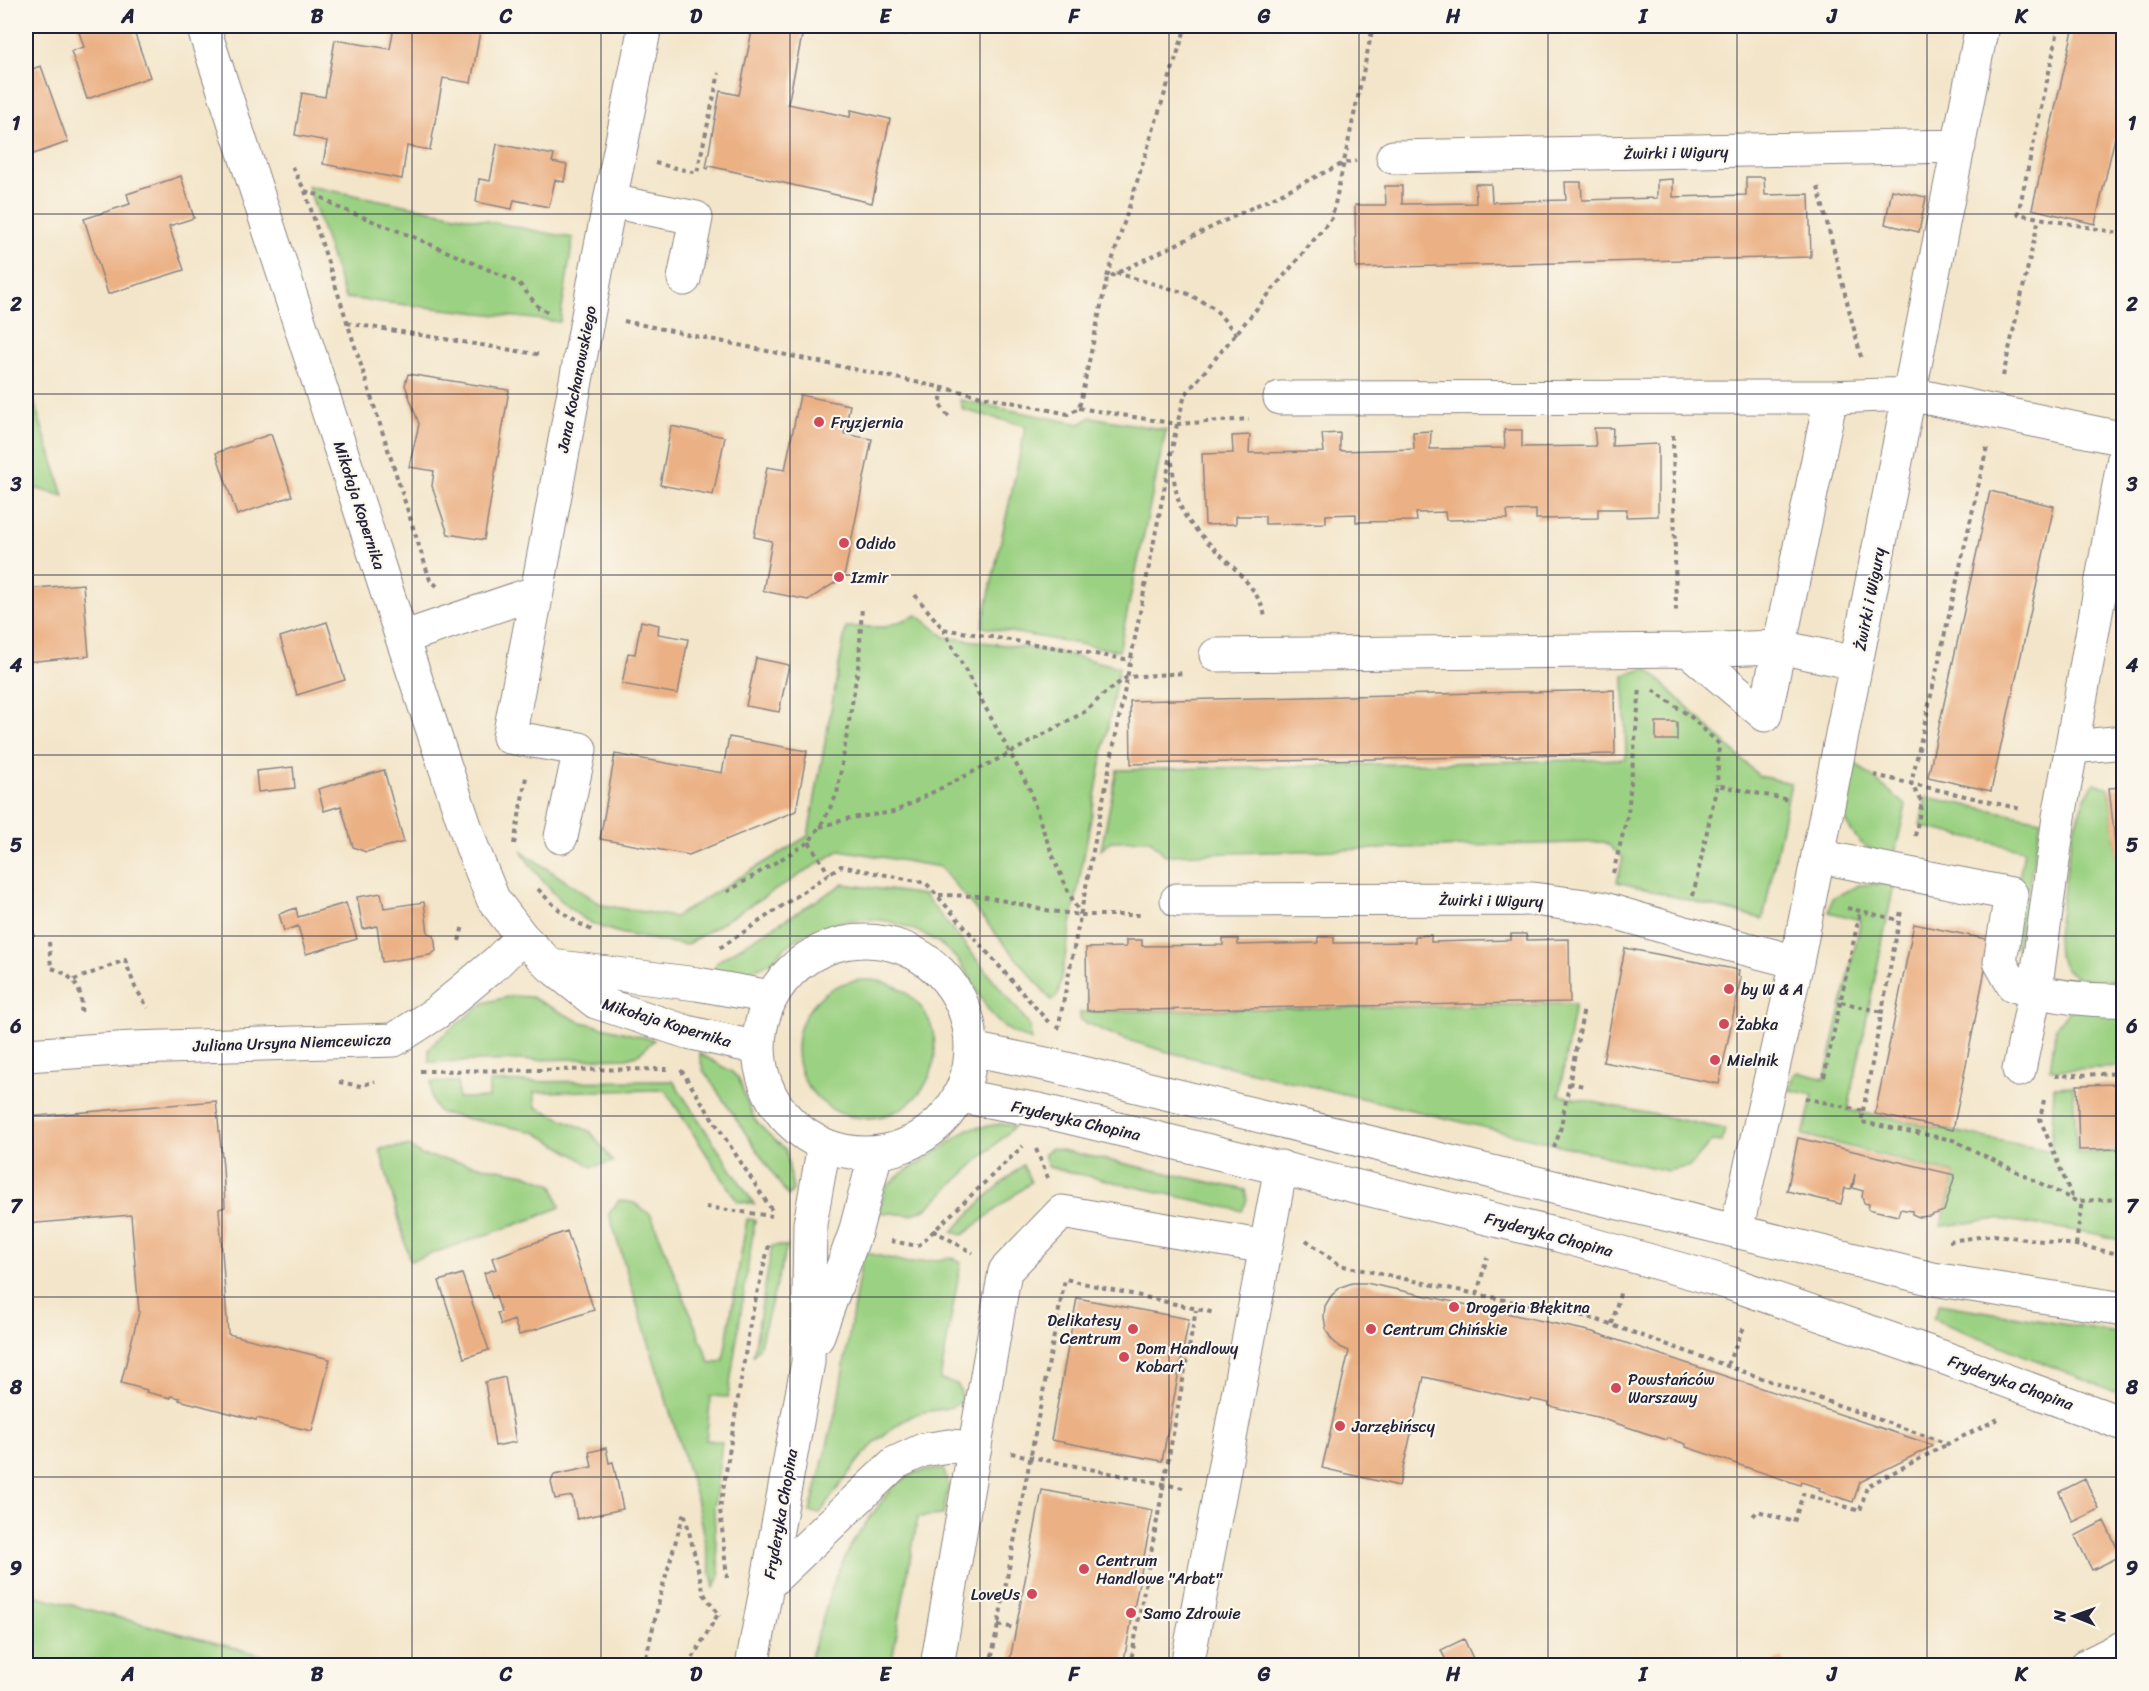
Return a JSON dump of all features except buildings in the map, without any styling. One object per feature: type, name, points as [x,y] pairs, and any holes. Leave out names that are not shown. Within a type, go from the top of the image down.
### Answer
[{"type":"street","name":"Mikołaja Kopernika","points":[[203,26],[402,638],[483,877],[493,899],[522,937],[551,966],[596,1002],[687,1032],[758,1048]]},
{"type":"street","name":"Jana Kochanowskiego","points":[[561,837],[580,749],[509,737],[645,26]]},
{"type":"street","name":"Żwirki i Wigury","points":[[1736,1231],[1797,962],[1982,26]]},
{"type":"street","name":"Żwirki i Wigury","points":[[1393,157],[1959,146]]},
{"type":"street","points":[[610,201],[696,218],[684,279]]},
{"type":"street","points":[[1280,398],[1831,397],[1910,394],[2124,439]]},
{"type":"street","points":[[1682,650],[1765,715],[1831,397]]},
{"type":"street","points":[[2034,1073],[2035,992],[2059,817],[2124,458]]},
{"type":"street","points":[[402,638],[537,592]]},
{"type":"street","name":"Żwirki i Wigury","points":[[1216,655],[1642,665],[1682,650],[1779,647],[1856,663]]},
{"type":"street","points":[[2073,747],[2124,742]]},
{"type":"street","points":[[1818,854],[1838,860],[2011,894],[2000,962],[2013,985],[2035,992],[2124,1000]]},
{"type":"street","name":"Żwirki i Wigury","points":[[1177,900],[1533,899],[1601,908],[1797,962]]},
{"type":"street","name":"Juliana Ursyna Niemcewicza","points":[[26,1055],[133,1048],[394,1040],[436,1013],[497,962],[522,937]]},
{"type":"street","points":[[860,941],[888,943],[915,953],[939,970],[957,993],[968,1020],[971,1049],[968,1073],[959,1096],[944,1118],[924,1135],[901,1147],[876,1153],[849,1152],[824,1145],[798,1130],[777,1107],[763,1079],[758,1048],[761,1022],[771,997],[787,975],[808,957],[833,946],[860,941]]},
{"type":"street","name":"Mikołaja Kopernika","points":[[551,966],[697,984],[771,997]]},
{"type":"street","points":[[971,1049],[1062,1068],[1933,1279],[2124,1309]]},
{"type":"street","name":"Fryderyka Chopina","points":[[959,1096],[1039,1110],[1281,1167],[1558,1235],[1729,1283],[1945,1358],[2124,1424]]},
{"type":"street","name":"Fryderyka Chopina","points":[[752,1665],[808,1362],[810,1224],[824,1145]]},
{"type":"street","name":"Fryderyka Chopina","points":[[808,1362],[855,1233],[876,1153]]},
{"type":"street","points":[[1187,1665],[1281,1167]]},
{"type":"street","points":[[937,1665],[1005,1270],[1062,1212],[1266,1247]]},
{"type":"street","points":[[767,1586],[895,1463],[923,1450],[949,1446],[975,1448]]},
{"type":"street","points":[[2086,1665],[2124,1647]]},
{"type":"path","points":[[1079,408],[1107,278],[1185,26]]},
{"type":"path","points":[[697,984],[705,958],[842,866],[926,883],[939,895],[1041,1017],[1058,1032],[1177,424],[1185,395],[1332,218],[1374,26]]},
{"type":"path","points":[[2059,26],[2018,214],[2124,234]]},
{"type":"path","points":[[652,162],[697,173],[718,73]]},
{"type":"path","points":[[1808,149],[1871,395]]},
{"type":"path","points":[[1107,278],[1344,163],[1393,157]]},
{"type":"path","points":[[288,160],[305,191],[430,580],[445,591]]},
{"type":"path","points":[[305,191],[318,195],[337,207],[519,283],[539,308],[557,316]]},
{"type":"path","points":[[2039,218],[1911,784],[1922,802],[1861,1122],[1953,1140],[2076,1201],[2124,1199]]},
{"type":"path","points":[[1116,273],[1186,293],[1214,308],[1237,335]]},
{"type":"path","points":[[614,319],[1068,414],[1079,408],[1177,424],[1278,418],[1280,398]]},
{"type":"path","points":[[347,323],[546,356]]},
{"type":"path","points":[[943,388],[940,405],[951,420]]},
{"type":"path","points":[[1672,397],[1682,650]]},
{"type":"path","points":[[1171,455],[1175,487],[1187,519],[1255,593],[1265,614]]},
{"type":"path","points":[[915,595],[943,629],[1030,790],[1066,888],[1081,915]]},
{"type":"path","points":[[727,892],[809,842],[820,827],[837,794],[859,661],[862,606]]},
{"type":"path","points":[[943,629],[1131,660]]},
{"type":"path","points":[[820,827],[850,818],[894,812],[1086,711],[1127,677],[1188,673],[1216,655]]},
{"type":"path","points":[[1642,665],[1664,699],[1691,717],[1719,744],[1717,785],[1685,933]]},
{"type":"path","points":[[1601,908],[1617,860],[1628,813],[1642,665]]},
{"type":"path","points":[[1835,766],[2059,817]]},
{"type":"path","points":[[1717,785],[1792,801]]},
{"type":"path","points":[[809,842],[830,874]]},
{"type":"path","points":[[26,889],[28,889],[33,940]]},
{"type":"path","points":[[939,895],[982,896],[1081,915],[1173,915],[1177,900]]},
{"type":"path","points":[[1845,908],[1899,920]]},
{"type":"path","points":[[1824,1077],[1860,912]]},
{"type":"path","points":[[458,944],[464,920]]},
{"type":"path","points":[[50,942],[51,968],[63,971],[74,980],[83,1000],[80,1020]]},
{"type":"path","points":[[74,980],[124,960],[135,987],[146,1006],[152,1011]]},
{"type":"path","points":[[1840,1002],[1882,1012]]},
{"type":"path","points":[[1552,1155],[1560,1131],[1584,1008]]},
{"type":"path","points":[[687,1032],[680,1069],[776,1217],[706,1207]]},
{"type":"path","points":[[411,1071],[680,1069]]},
{"type":"path","points":[[2034,1073],[2124,1073]]},
{"type":"path","points":[[1569,1083],[1584,1086]]},
{"type":"path","points":[[1796,1096],[1863,1111]]},
{"type":"path","points":[[2044,1097],[2040,1119],[2072,1198]]},
{"type":"path","points":[[918,1246],[1031,1139],[1039,1110]]},
{"type":"path","points":[[2076,1245],[2082,1200]]},
{"type":"path","points":[[1272,1214],[1339,1265],[1595,1319],[1948,1444]]},
{"type":"path","points":[[933,1230],[1005,1270]]},
{"type":"path","points":[[1942,1242],[1994,1235],[2076,1245],[2124,1255]]},
{"type":"path","points":[[728,1588],[720,1509],[751,1318],[771,1239]]},
{"type":"path","points":[[1478,1294],[1488,1253]]},
{"type":"path","points":[[990,1665],[1065,1278],[1196,1310],[1254,1319]]},
{"type":"path","points":[[1612,1324],[1622,1285]]},
{"type":"path","points":[[1130,1665],[1196,1310]]},
{"type":"path","points":[[1727,1365],[1744,1326]]},
{"type":"path","points":[[1753,1516],[1758,1511],[1794,1522],[1803,1494],[1860,1510],[1867,1486],[2001,1417]]},
{"type":"path","points":[[975,1448],[1030,1456],[1219,1495]]},
{"type":"path","points":[[644,1665],[684,1512],[704,1594],[724,1622],[725,1611]]},
{"type":"path","points":[[688,1665],[719,1614]]},
{"type":"path","points":[[998,1625],[1016,1628]]},
{"type":"path","points":[[1126,1648],[1133,1649]]},
{"type":"green space","points":[[308,186],[573,238],[560,322],[345,298]]},
{"type":"green space","points":[[26,377],[64,496],[26,486]]},
{"type":"green space","points":[[960,400],[1080,424],[1091,417],[1166,430],[1119,651],[982,627],[1026,426],[963,410]]},
{"type":"green space","points":[[917,615],[945,637],[1057,652],[1119,667],[1058,995],[1052,1001],[940,867],[840,850],[686,945],[608,930],[586,920],[552,891],[524,856],[522,852],[602,905],[675,917],[808,836],[846,627],[885,627]]},
{"type":"green space","points":[[1647,668],[1759,776],[1791,783],[1763,919],[1617,882],[1623,858],[1605,842],[1165,855],[1150,840],[1111,841],[1101,850],[1117,770],[1626,759],[1624,675]]},
{"type":"green space","points":[[1855,763],[1906,805],[1894,857],[1869,849],[1854,835],[1844,819]]},
{"type":"green space","points":[[2094,783],[2109,788],[2117,859],[2123,859],[2123,952],[2113,953],[2114,980],[2100,981],[2077,978],[2066,969],[2058,955],[2057,935],[2072,834],[2084,800]]},
{"type":"green space","points":[[1926,797],[2041,820],[2017,947],[2008,944],[2024,850],[1920,826]]},
{"type":"green space","points":[[843,884],[924,895],[1019,1011],[1029,1025],[1032,1041],[1005,1028],[993,1017],[965,970],[942,945],[915,930],[882,920],[853,920],[825,926],[799,938],[764,966],[735,972],[713,971],[718,961]]},
{"type":"green space","points":[[1859,885],[1894,885],[1848,1110],[2051,1151],[2054,1087],[2073,1086],[2077,1153],[2123,1151],[2123,1241],[2097,1234],[1999,1219],[1941,1226],[1955,1174],[1803,1135],[1813,1095],[1790,1090],[1794,1075],[1798,1072],[1825,1079],[1861,920],[1829,912],[1832,898]]},
{"type":"green space","points":[[866,980],[892,985],[915,1000],[930,1023],[935,1049],[930,1075],[915,1098],[892,1113],[866,1118],[840,1113],[817,1098],[802,1075],[797,1049],[802,1023],[817,1000],[840,985]]},
{"type":"green space","points":[[511,996],[531,997],[578,1021],[654,1040],[639,1054],[627,1058],[429,1062],[429,1049],[437,1040],[484,1003]]},
{"type":"green space","points":[[1575,1004],[1559,1095],[1725,1129],[1722,1142],[1712,1141],[1690,1166],[1667,1171],[1164,1051],[1118,1037],[1080,1020],[1080,1012]]},
{"type":"green space","points":[[2069,1010],[2123,1010],[2123,1067],[2050,1070],[2056,1027]]},
{"type":"green space","points":[[699,1053],[732,1072],[739,1079],[755,1120],[786,1150],[793,1190],[788,1196],[703,1070]]},
{"type":"green space","points":[[673,1081],[754,1204],[737,1201],[665,1090],[534,1092],[536,1107],[591,1132],[613,1162],[592,1167],[535,1132],[440,1113],[433,1102],[431,1091],[431,1082],[458,1082],[458,1098],[489,1098],[489,1082]]},
{"type":"green space","points":[[1001,1124],[1015,1126],[927,1208],[911,1215],[878,1212],[886,1187],[902,1173],[928,1158],[968,1129]]},
{"type":"green space","points":[[409,1146],[421,1155],[525,1174],[553,1185],[560,1207],[535,1218],[410,1261],[380,1149]]},
{"type":"green space","points":[[1052,1148],[1245,1190],[1247,1200],[1242,1211],[1048,1167],[1044,1154]]},
{"type":"green space","points":[[1023,1165],[1031,1182],[963,1235],[952,1232],[986,1197]]},
{"type":"green space","points":[[619,1200],[634,1203],[651,1215],[710,1363],[723,1361],[747,1219],[755,1220],[728,1397],[711,1396],[706,1440],[722,1442],[714,1509],[720,1576],[714,1588],[695,1493],[609,1214]]},
{"type":"green space","points":[[772,1246],[787,1246],[759,1348],[753,1356]]},
{"type":"green space","points":[[863,1252],[909,1263],[953,1258],[961,1262],[940,1380],[957,1384],[961,1392],[961,1402],[949,1408],[912,1416],[897,1425],[860,1458],[820,1513],[810,1512],[837,1406]]},
{"type":"green space","points":[[1939,1304],[2123,1334],[2123,1395],[1933,1319]]},
{"type":"green space","points":[[943,1469],[949,1484],[943,1515],[918,1517],[891,1665],[808,1666],[835,1579],[853,1541],[893,1486],[916,1472]]},
{"type":"green space","points":[[26,1593],[299,1665],[26,1665]]},
{"type":"place","name":"Fryzjernia","points":[[819,422]]},
{"type":"place","name":"Odido","points":[[844,543]]},
{"type":"place","name":"Izmir","points":[[839,577]]},
{"type":"place","name":"by W & A","points":[[1729,989]]},
{"type":"place","name":"Żabka","points":[[1724,1024]]},
{"type":"place","name":"Mielnik","points":[[1715,1060]]},
{"type":"place","name":"Drogeria Błękitna","points":[[1454,1307]]},
{"type":"place","name":"Delikatesy Centrum","points":[[1133,1329]]},
{"type":"place","name":"Centrum Chińskie","points":[[1371,1329]]},
{"type":"place","name":"Dom Handlowy Kobart","points":[[1124,1357]]},
{"type":"place","name":"Powstańców Warszawy","points":[[1616,1388]]},
{"type":"place","name":"Jarzębińscy","points":[[1340,1426]]},
{"type":"place","name":"Centrum Handlowe \"Arbat\"","points":[[1084,1569]]},
{"type":"place","name":"LoveUs","points":[[1032,1594]]},
{"type":"place","name":"Samo Zdrowie","points":[[1131,1613]]}]
